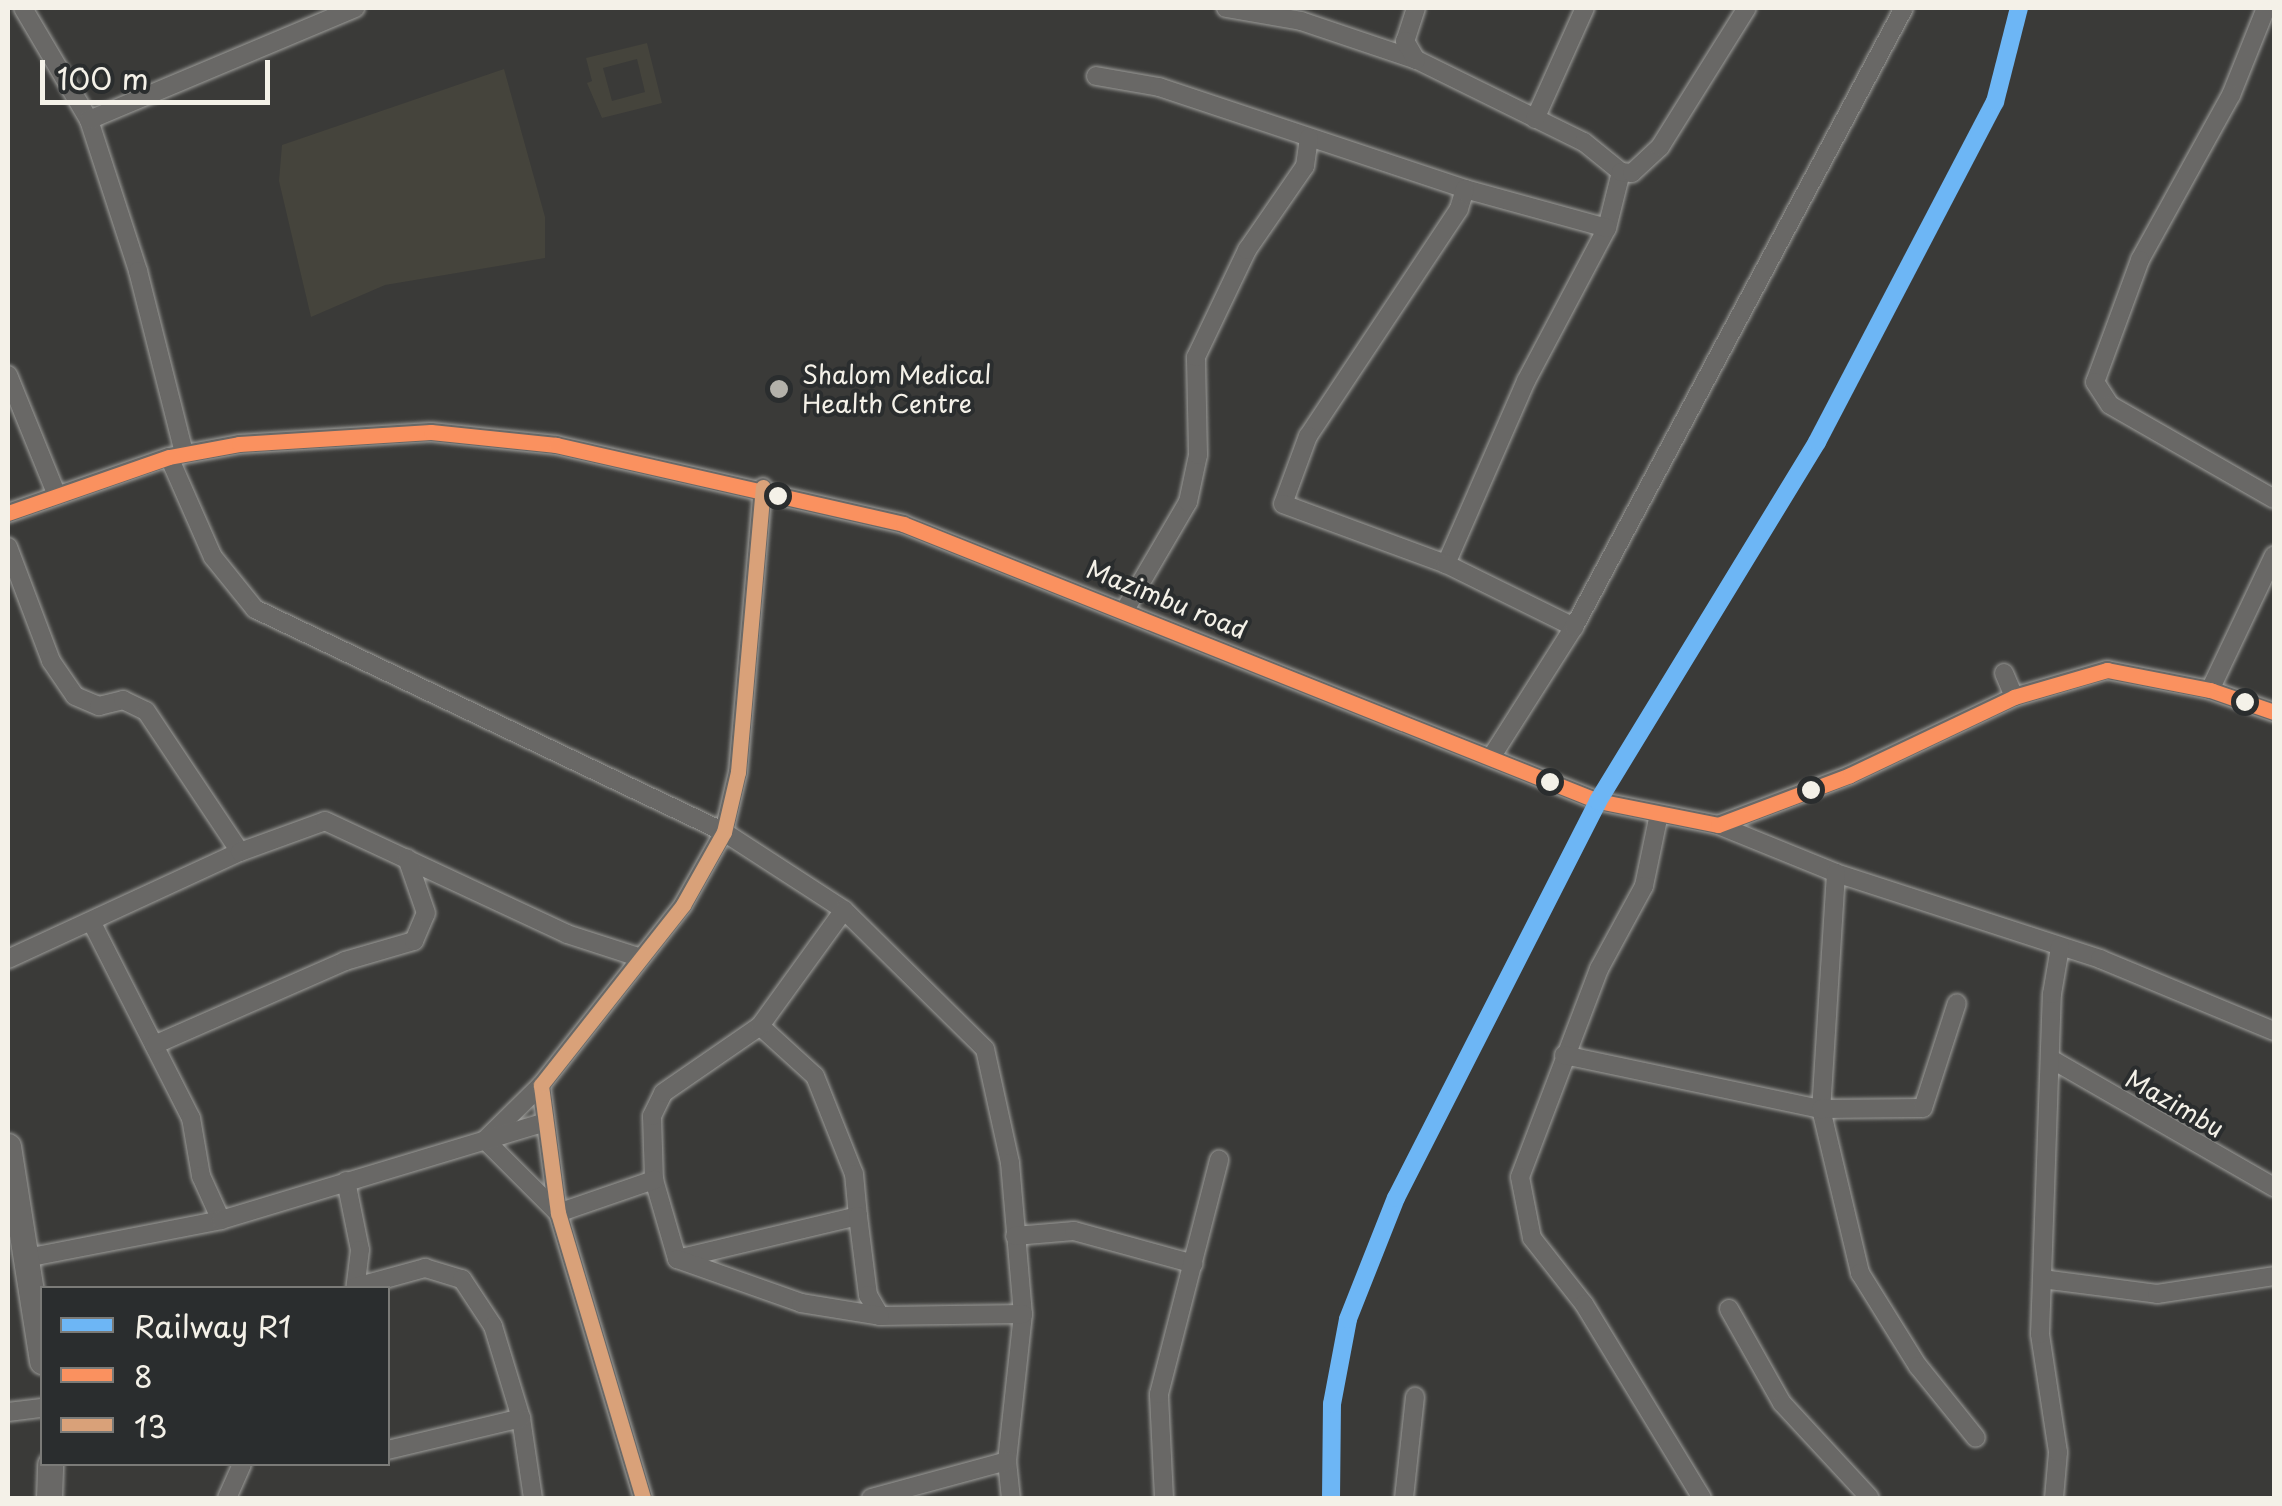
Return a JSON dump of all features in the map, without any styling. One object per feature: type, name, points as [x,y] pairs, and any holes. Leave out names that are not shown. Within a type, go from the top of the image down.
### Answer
[{"type":"street","points":[[8,20],[23,8],[89,120],[138,271],[176,455],[213,558],[254,608],[724,832],[844,910],[985,1049],[1010,1163],[1024,1314],[1007,1461],[1011,1498]]},
{"type":"street","points":[[89,120],[355,8]]},
{"type":"street","points":[[1226,8],[1301,21],[1417,60],[1584,142],[1620,172],[1632,173],[1660,146],[1747,8]]},
{"type":"street","points":[[1416,8],[1405,42],[1417,60]]},
{"type":"street","points":[[1535,119],[1586,8]]},
{"type":"street","points":[[1492,756],[1574,627],[1904,8]]},
{"type":"street","points":[[2266,8],[2231,95],[2140,260],[2094,382],[2110,405],[2274,498]]},
{"type":"street","points":[[1096,76],[1159,87],[1465,189],[1607,228]]},
{"type":"street","points":[[1126,608],[1188,502],[1198,455],[1196,357],[1246,250],[1305,166],[1309,138]]},
{"type":"street","points":[[1446,564],[1526,381],[1607,228],[1620,172]]},
{"type":"street","points":[[1465,189],[1460,208],[1316,421],[1283,504],[1446,564],[1574,627]]},
{"type":"street","points":[[8,376],[56,493]]},
{"type":"street","name":"Mazimbu road","points":[[8,514],[56,493],[176,455],[431,432],[556,445],[763,487],[903,524],[1126,608],[1598,800],[1718,825],[1836,873],[2060,947],[2274,1030]]},
{"type":"street","points":[[484,1140],[540,1085],[682,905],[724,832],[738,772],[763,487]]},
{"type":"street","points":[[8,547],[52,661],[75,696],[98,706],[123,700],[146,711],[240,852]]},
{"type":"street","points":[[2210,690],[2274,555]]},
{"type":"street","points":[[1718,825],[1850,775],[2014,697],[2107,670],[2210,690],[2274,712]]},
{"type":"street","points":[[2004,673],[2014,697]]},
{"type":"street","points":[[1660,814],[1644,886],[1564,1055],[1520,1178],[1526,1225],[1584,1304],[1702,1498]]},
{"type":"street","points":[[8,959],[240,852],[325,821],[566,934],[638,957]]},
{"type":"street","points":[[154,1045],[345,961],[414,941],[426,913],[407,858]]},
{"type":"street","points":[[1836,873],[1822,1109],[1860,1273],[1918,1366],[1976,1438]]},
{"type":"street","points":[[677,1259],[654,1180],[648,1142],[663,1093],[760,1026],[844,910]]},
{"type":"street","points":[[92,923],[191,1118],[201,1176],[221,1220]]},
{"type":"street","points":[[2054,1498],[2058,1452],[2042,1375],[2042,1279],[2060,947]]},
{"type":"street","points":[[1564,1055],[1822,1109],[1923,1108],[1957,1004]]},
{"type":"street","points":[[760,1026],[815,1076],[854,1174],[868,1295],[880,1316]]},
{"type":"street","name":"Mazimbu","points":[[2051,1059],[2274,1187]]},
{"type":"street","points":[[540,1085],[542,1123],[558,1213],[642,1498]]},
{"type":"street","points":[[26,1258],[221,1220],[542,1123]]},
{"type":"street","points":[[484,1140],[558,1213]]},
{"type":"street","points":[[8,1146],[40,1348]]},
{"type":"street","points":[[1164,1498],[1160,1394],[1219,1160]]},
{"type":"street","points":[[558,1213],[654,1180]]},
{"type":"street","points":[[346,1181],[360,1250],[356,1286]]},
{"type":"street","points":[[677,1259],[858,1216]]},
{"type":"street","points":[[1015,1236],[1074,1230],[1194,1264]]},
{"type":"street","points":[[677,1259],[800,1303],[880,1316],[1024,1314]]},
{"type":"street","points":[[363,1286],[425,1268],[462,1279],[493,1326],[521,1418],[533,1498]]},
{"type":"street","points":[[2042,1279],[2157,1294],[2274,1276]]},
{"type":"street","points":[[1729,1308],[1782,1403],[1870,1498]]},
{"type":"street","points":[[1404,1498],[1414,1398]]},
{"type":"street","points":[[8,1412],[40,1408]]},
{"type":"street","points":[[390,1450],[521,1418]]},
{"type":"street","points":[[871,1498],[1007,1461]]},
{"type":"street","points":[[49,1498],[50,1466]]},
{"type":"street","points":[[226,1498],[241,1466]]},
{"type":"shaded area","points":[[647,43],[662,103],[602,118],[587,83],[592,81],[586,58]],"holes":[[[637,59],[645,92],[612,101],[603,68]]]},
{"type":"shaded area","points":[[504,69],[545,217],[545,258],[385,285],[311,317],[279,181],[282,145]]},
{"type":"rail line","name":"R1","points":[[1331,1498],[1332,1404],[1348,1319],[1396,1198],[1598,801],[1817,442],[1995,102],[2019,8]]},
{"type":"transit line","name":"8","points":[[8,513],[169,457],[239,444],[431,432],[556,445],[903,524],[1598,801],[1718,825],[1850,775],[2014,697],[2107,670],[2210,690],[2274,712]]},
{"type":"transit line","name":"13","points":[[643,1498],[558,1213],[541,1085],[683,905],[724,832],[738,772],[763,487]]},
{"type":"place","name":"Shalom Medical Health Centre","points":[[779,389]]}]
